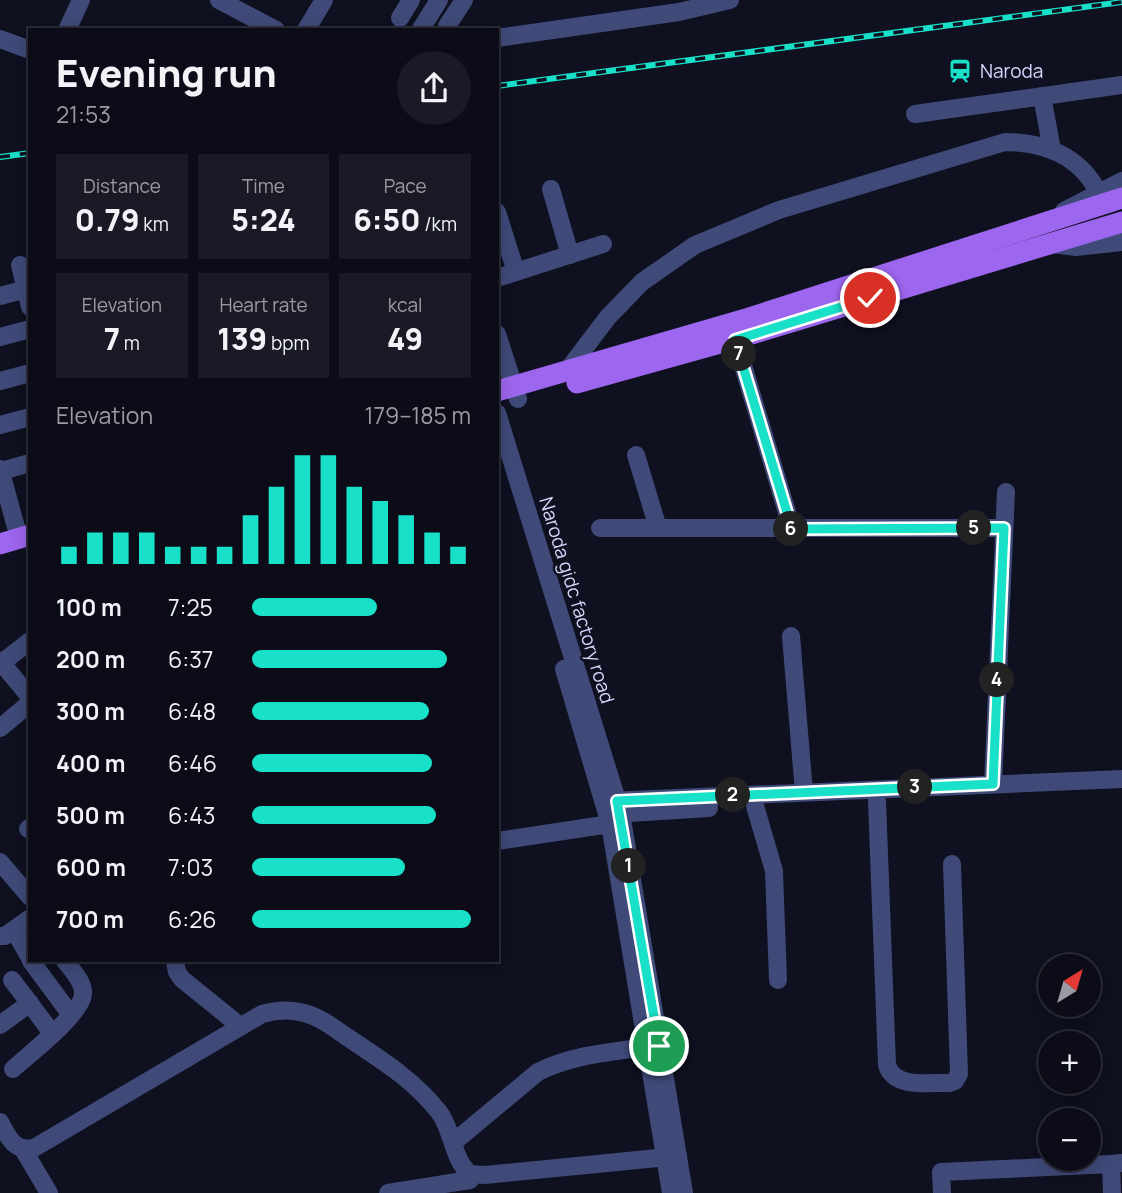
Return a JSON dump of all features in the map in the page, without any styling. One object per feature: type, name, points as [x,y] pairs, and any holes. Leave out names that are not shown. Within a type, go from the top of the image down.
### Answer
[{"type":"main road","points":[[510,392],[735,340],[1046,234],[1111,197]]},
{"type":"main road","points":[[510,392],[567,371],[1046,234],[1120,229]]},
{"type":"main road","points":[[0,544],[19,529]]},
{"type":"street","points":[[68,28],[81,0]]},
{"type":"street","points":[[307,28],[324,0]]},
{"type":"street","points":[[422,28],[439,0]]},
{"type":"street","points":[[447,26],[464,0]]},
{"type":"street","points":[[499,38],[679,12],[730,0]]},
{"type":"street","points":[[228,2],[273,28]]},
{"type":"street","points":[[0,39],[28,49]]},
{"type":"street","points":[[915,114],[1122,85]]},
{"type":"street","points":[[1042,96],[1052,150]]},
{"type":"street","points":[[567,371],[608,317],[642,282],[695,245],[779,210],[1005,142],[1022,142],[1052,150],[1076,162],[1111,197],[1122,181]]},
{"type":"street","points":[[551,189],[570,255]]},
{"type":"street","points":[[499,218],[516,272]]},
{"type":"street","points":[[499,277],[603,244]]},
{"type":"street","points":[[0,296],[28,295],[20,265]]},
{"type":"street","points":[[0,337],[28,330]]},
{"type":"street","points":[[735,340],[792,529]]},
{"type":"street","points":[[499,343],[510,392]]},
{"type":"street","points":[[0,381],[28,374]]},
{"type":"street","points":[[0,425],[28,418]]},
{"type":"street","name":"Naroda gidc factory road","points":[[499,434],[501,454],[612,810],[671,1156],[671,1193]]},
{"type":"street","points":[[636,455],[658,528]]},
{"type":"street","points":[[19,529],[0,470],[28,463]]},
{"type":"street","points":[[993,784],[1006,492]]},
{"type":"street","points":[[600,528],[1004,528]]},
{"type":"street","points":[[791,636],[804,792]]},
{"type":"street","points":[[28,642],[1,663],[28,695]]},
{"type":"street","points":[[0,728],[28,705]]},
{"type":"street","points":[[499,840],[612,810],[804,792],[1122,779]]},
{"type":"street","points":[[612,810],[1122,791]]},
{"type":"street","points":[[877,801],[887,1065],[890,1074],[900,1081],[950,1083],[955,1081],[959,1074],[952,864]]},
{"type":"street","points":[[755,806],[774,871],[778,980]]},
{"type":"street","name":"Naroda gidc factory road","points":[[612,810],[647,1047],[671,1156],[684,1193]]},
{"type":"street","points":[[0,862],[28,895]]},
{"type":"street","points":[[28,920],[5,937],[28,956]]},
{"type":"street","points":[[33,962],[6,985],[30,1003],[52,1033]]},
{"type":"street","points":[[35,962],[71,1015]]},
{"type":"street","points":[[175,962],[182,979],[240,1026]]},
{"type":"street","points":[[13,1069],[79,1006],[83,993],[75,964]]},
{"type":"street","points":[[0,1025],[30,1003]]},
{"type":"street","points":[[23,1149],[39,1146],[240,1026],[262,1014],[277,1010],[307,1014],[326,1023],[397,1070],[439,1112],[471,1182]]},
{"type":"street","points":[[454,1142],[538,1072],[552,1065],[572,1059],[647,1047]]},
{"type":"street","points":[[0,1122],[12,1142],[23,1149],[49,1193]]},
{"type":"street","points":[[388,1193],[471,1182],[485,1175],[671,1156]]},
{"type":"street","points":[[942,1193],[941,1172],[1117,1164],[1112,1193]]},
{"type":"railway","points":[[499,86],[1122,2]]},
{"type":"railway","points":[[0,157],[28,153]]},
{"type":"place","name":"Naroda","points":[[960,71]]},
{"type":"route","points":[[659,1046],[617,801],[993,784],[1004,528],[792,529],[735,340],[870,298]]}]
